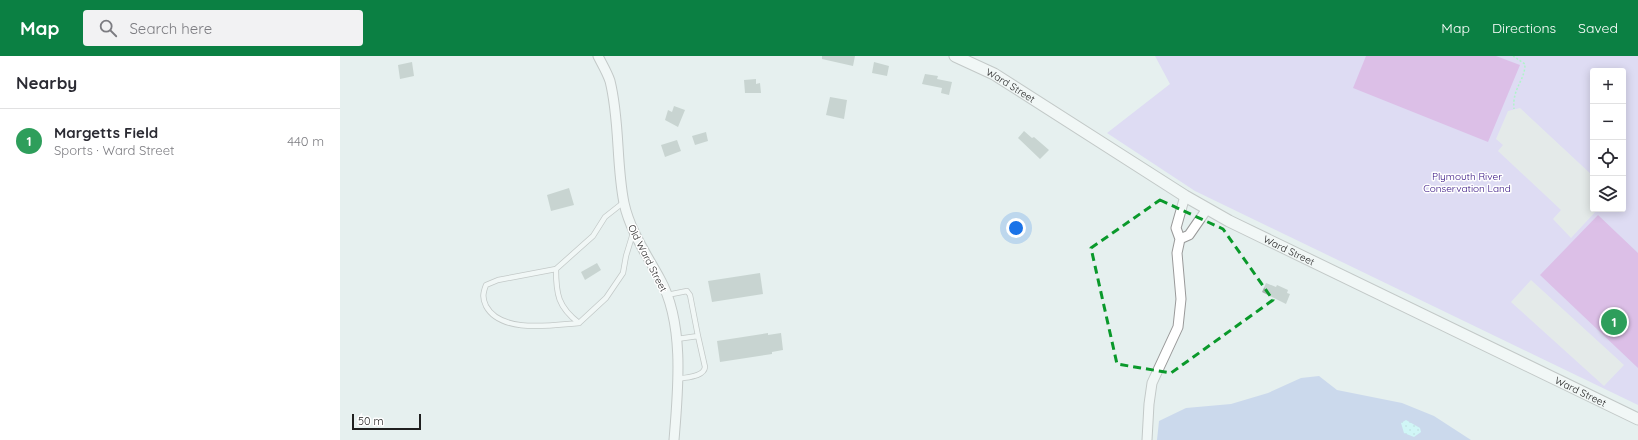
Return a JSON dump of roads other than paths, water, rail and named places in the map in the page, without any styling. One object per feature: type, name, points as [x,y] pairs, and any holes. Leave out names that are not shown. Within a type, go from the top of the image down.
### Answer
[{"type":"street","name":"Old Ward Street","points":[[598,56],[609,79],[614,105],[618,162],[624,202],[634,231],[667,294],[677,339],[678,379],[674,440]]},
{"type":"street","name":"Ward Street","points":[[955,56],[994,74],[1207,209],[1638,419]]},
{"type":"street","points":[[1147,440],[1148,404],[1152,383],[1178,328],[1180,299],[1177,253],[1180,239],[1176,228],[1179,213],[1186,196]]},
{"type":"street","points":[[1180,239],[1189,235],[1207,209]]},
{"type":"lane","points":[[624,202],[605,217],[593,236],[556,269],[498,280],[486,285],[483,292],[484,301],[488,310],[498,319],[507,323],[535,325],[579,323],[606,298],[623,273],[626,256],[634,231]]},
{"type":"lane","points":[[556,269],[556,290],[566,313],[579,323]]},
{"type":"lane","points":[[667,294],[687,291],[690,294],[704,371],[701,374],[678,379]]},
{"type":"lane","points":[[677,339],[698,336]]},
{"type":"place","name":"Margetts Field","points":[[1614,322]]},
{"type":"park label","name":"Plymouth River Conservation Land","points":[[1467,182]]}]
